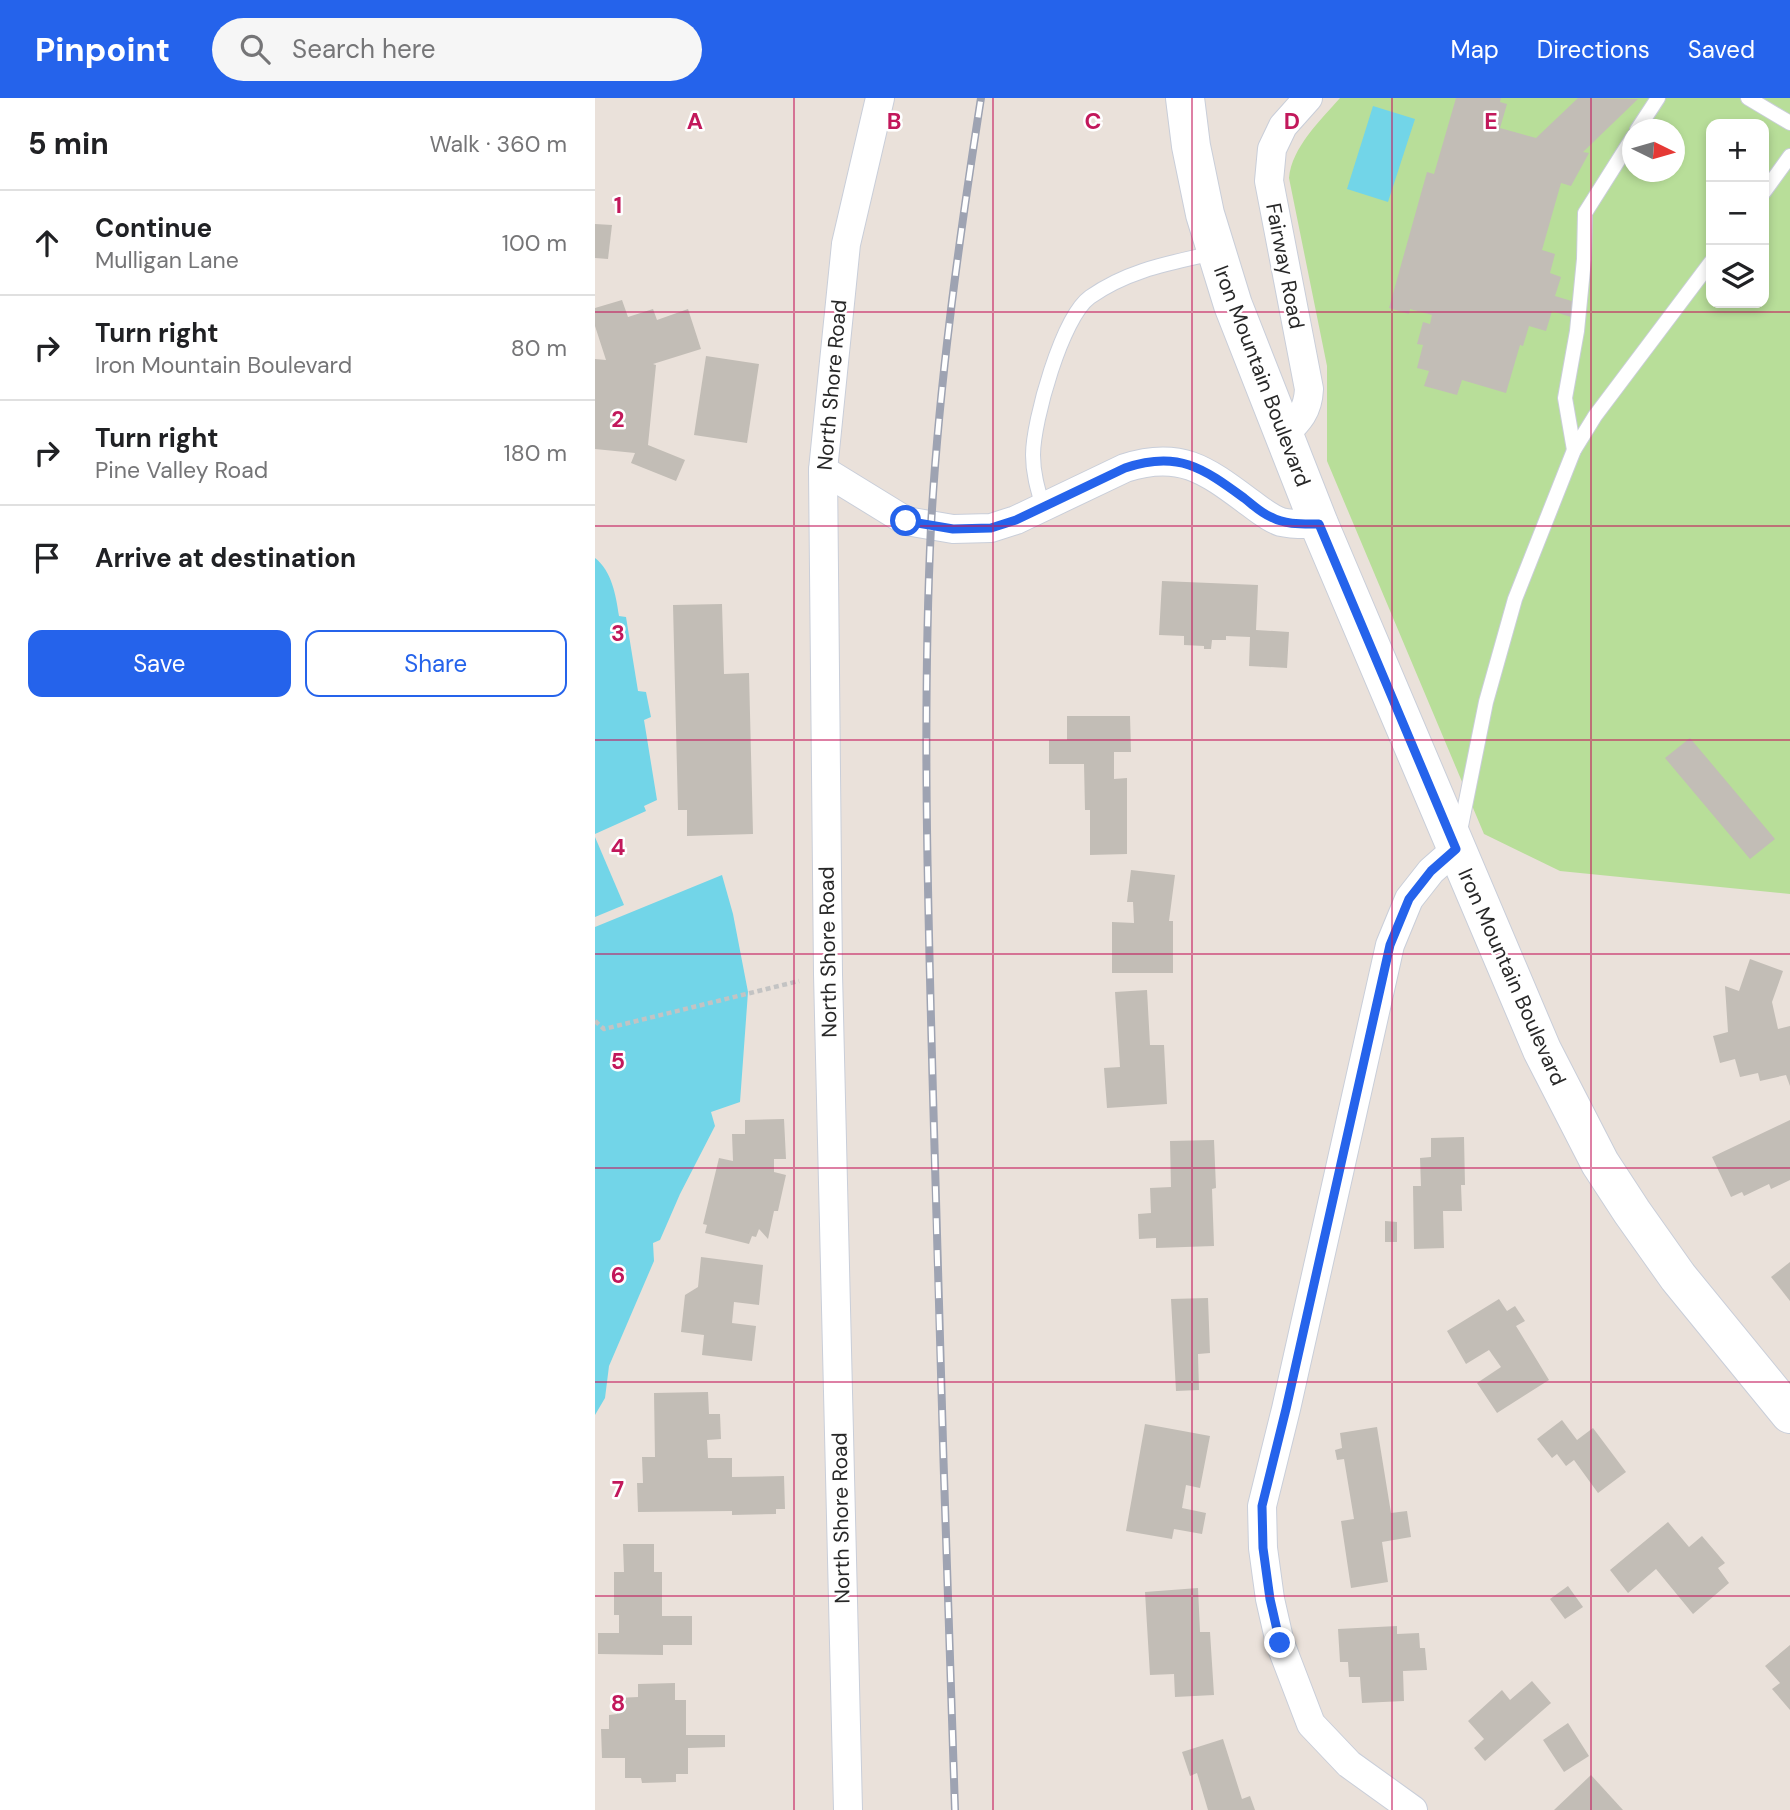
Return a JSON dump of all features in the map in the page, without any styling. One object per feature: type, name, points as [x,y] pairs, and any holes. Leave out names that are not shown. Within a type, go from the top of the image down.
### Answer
[{"type":"street","name":"North Shore Road","points":[[848,1810],[828,974],[823,470],[846,244],[880,98]]},
{"type":"street","name":"Iron Mountain Boulevard","points":[[1185,98],[1197,177],[1216,253],[1233,305],[1319,524],[1542,1050],[1601,1163],[1632,1212],[1678,1277],[1790,1414]]},
{"type":"street","name":"Fairway Road","points":[[1284,435],[1303,417],[1309,404],[1309,389],[1269,181],[1272,149],[1283,126],[1308,98]]},
{"type":"street","points":[[823,470],[906,521],[953,529],[991,528],[1016,520],[1125,468],[1144,461],[1162,460],[1195,466],[1211,473],[1269,517],[1281,522],[1319,524]]},
{"type":"street","points":[[1413,1810],[1349,1764],[1311,1724],[1280,1643],[1270,1599],[1263,1548],[1262,1506],[1390,945],[1409,899],[1431,871],[1456,849]]},
{"type":"lane","points":[[1644,119],[1658,98]]},
{"type":"lane","points":[[1748,98],[1790,123]]},
{"type":"lane","points":[[1574,450],[1565,398],[1577,331],[1585,214],[1622,155]]},
{"type":"lane","points":[[1769,185],[1790,156]]},
{"type":"lane","points":[[1043,507],[1035,480],[1033,453],[1038,421],[1061,342],[1087,299],[1119,279],[1151,266],[1216,253]]},
{"type":"lane","points":[[1456,849],[1486,702],[1515,599],[1574,450],[1595,416],[1706,269]]},
{"type":"path","points":[[595,1021],[604,1029],[828,974]]},
{"type":"green space","points":[[1340,98],[1790,98],[1790,894],[1560,871],[1484,834],[1327,461],[1327,366],[1289,178],[1295,156],[1316,125]]},
{"type":"water","points":[[1373,106],[1415,119],[1388,202],[1347,189]]},
{"type":"water","points":[[595,558],[609,577],[619,616],[626,617],[638,691],[646,692],[651,717],[644,720],[657,800],[644,806],[646,811],[595,834]]},
{"type":"water","points":[[595,837],[624,905],[595,917]]},
{"type":"water","points":[[722,875],[733,914],[748,992],[740,1102],[711,1112],[715,1126],[660,1240],[653,1243],[654,1261],[609,1366],[605,1398],[595,1415],[595,927]]},
{"type":"building","points":[[1456,98],[1501,98],[1500,102],[1507,104],[1500,128],[1536,138],[1578,98],[1638,99],[1583,152],[1589,153],[1571,186],[1561,183],[1542,250],[1555,254],[1550,273],[1561,277],[1555,296],[1575,302],[1571,317],[1552,311],[1546,331],[1529,326],[1523,346],[1520,345],[1506,393],[1462,380],[1457,395],[1424,386],[1429,371],[1417,368],[1423,345],[1417,344],[1423,322],[1430,324],[1432,315],[1410,309],[1409,314],[1389,308],[1427,172],[1434,174]]},
{"type":"building","points":[[595,224],[612,225],[608,259],[595,258]]},
{"type":"building","points":[[622,300],[628,317],[653,309],[657,320],[688,309],[701,349],[653,364],[656,365],[648,445],[685,460],[676,481],[631,463],[635,453],[595,449],[595,359],[606,360],[595,326],[595,308]]},
{"type":"building","points":[[706,356],[759,364],[747,443],[694,435]]},
{"type":"building","points":[[1162,581],[1258,585],[1256,630],[1289,632],[1287,668],[1249,666],[1250,637],[1226,636],[1226,640],[1212,640],[1211,649],[1204,649],[1204,646],[1184,645],[1184,636],[1159,635]]},
{"type":"building","points":[[722,604],[724,674],[749,673],[753,834],[687,836],[687,810],[678,810],[673,605]]},
{"type":"building","points":[[1067,716],[1130,716],[1131,752],[1114,752],[1114,779],[1127,778],[1127,854],[1090,855],[1090,810],[1085,810],[1084,764],[1049,764],[1049,740],[1067,740]]},
{"type":"building","points":[[1690,738],[1775,839],[1750,859],[1665,758]]},
{"type":"building","points":[[1131,870],[1175,875],[1169,921],[1173,921],[1173,973],[1112,973],[1112,922],[1134,923],[1133,902],[1127,902]]},
{"type":"building","points":[[1750,959],[1783,971],[1772,1002],[1778,1029],[1790,1026],[1790,1086],[1786,1075],[1760,1081],[1758,1073],[1740,1077],[1735,1059],[1720,1063],[1713,1036],[1728,1032],[1725,986],[1739,991]]},
{"type":"building","points":[[1147,990],[1150,1045],[1164,1045],[1167,1104],[1107,1108],[1104,1068],[1120,1067],[1115,992]]},
{"type":"building","points":[[784,1119],[786,1159],[774,1159],[774,1172],[786,1175],[768,1239],[759,1229],[749,1244],[705,1233],[707,1225],[703,1224],[719,1158],[733,1161],[732,1134],[745,1134],[745,1120]]},
{"type":"building","points":[[1790,1120],[1790,1180],[1771,1189],[1769,1184],[1744,1196],[1742,1192],[1731,1197],[1712,1157]]},
{"type":"building","points":[[1464,1137],[1465,1185],[1461,1185],[1462,1211],[1443,1211],[1444,1248],[1414,1249],[1413,1186],[1421,1186],[1420,1158],[1431,1157],[1431,1138]]},
{"type":"building","points":[[1214,1140],[1214,1246],[1156,1248],[1156,1238],[1139,1239],[1138,1214],[1151,1213],[1150,1188],[1171,1187],[1170,1141]]},
{"type":"building","points":[[1385,1221],[1397,1222],[1397,1242],[1385,1242]]},
{"type":"building","points":[[701,1257],[763,1265],[759,1305],[734,1302],[732,1323],[756,1326],[752,1361],[702,1355],[704,1335],[681,1332],[685,1295],[698,1287]]},
{"type":"building","points":[[1790,1262],[1790,1301],[1771,1277]]},
{"type":"building","points":[[1208,1298],[1210,1353],[1198,1354],[1199,1390],[1176,1391],[1171,1299]]},
{"type":"building","points":[[1499,1299],[1507,1311],[1515,1306],[1525,1321],[1516,1326],[1549,1380],[1497,1413],[1477,1383],[1501,1367],[1489,1350],[1466,1364],[1447,1331]]},
{"type":"building","points":[[708,1392],[709,1414],[720,1414],[721,1439],[707,1440],[708,1458],[732,1458],[732,1477],[784,1476],[785,1509],[776,1509],[776,1514],[732,1515],[732,1511],[638,1512],[637,1483],[643,1483],[642,1457],[655,1457],[654,1393]]},
{"type":"building","points":[[1562,1420],[1577,1440],[1593,1428],[1626,1472],[1598,1493],[1574,1460],[1566,1466],[1557,1454],[1552,1458],[1537,1439]]},
{"type":"building","points":[[1145,1424],[1210,1436],[1200,1488],[1186,1485],[1182,1508],[1206,1513],[1202,1534],[1174,1529],[1172,1539],[1126,1531]]},
{"type":"building","points":[[1377,1427],[1391,1513],[1407,1511],[1411,1537],[1382,1542],[1388,1582],[1351,1588],[1341,1521],[1354,1519],[1344,1459],[1337,1460],[1335,1450],[1342,1448],[1340,1433]]},
{"type":"building","points":[[1668,1522],[1689,1547],[1702,1536],[1725,1563],[1718,1568],[1729,1583],[1693,1614],[1656,1569],[1628,1593],[1610,1570]]},
{"type":"building","points":[[623,1544],[654,1544],[654,1572],[662,1572],[662,1616],[692,1616],[692,1645],[663,1645],[663,1655],[598,1654],[598,1633],[619,1633],[619,1615],[614,1615],[614,1572],[624,1572]]},
{"type":"building","points":[[1568,1586],[1583,1607],[1565,1619],[1550,1599]]},
{"type":"building","points":[[1198,1588],[1200,1632],[1210,1632],[1214,1695],[1175,1697],[1174,1674],[1150,1675],[1145,1592]]},
{"type":"building","points":[[1397,1626],[1397,1634],[1419,1633],[1420,1648],[1425,1648],[1427,1670],[1403,1671],[1404,1701],[1362,1703],[1360,1677],[1349,1677],[1348,1662],[1340,1662],[1338,1629]]},
{"type":"building","points":[[1790,1645],[1790,1710],[1772,1689],[1780,1683],[1765,1666]]},
{"type":"building","points":[[1532,1681],[1551,1703],[1485,1761],[1474,1748],[1484,1739],[1468,1721],[1502,1690],[1510,1700]]},
{"type":"building","points":[[675,1683],[675,1700],[686,1700],[686,1735],[725,1735],[725,1747],[688,1748],[688,1774],[676,1774],[676,1782],[642,1783],[641,1778],[625,1778],[625,1758],[602,1758],[601,1729],[609,1729],[609,1715],[617,1714],[617,1698],[638,1697],[638,1684]]},
{"type":"building","points":[[1568,1723],[1589,1756],[1564,1772],[1543,1740]]},
{"type":"building","points":[[1223,1739],[1242,1799],[1250,1796],[1255,1810],[1208,1810],[1197,1773],[1190,1776],[1182,1752]]},
{"type":"building","points":[[1591,1775],[1623,1810],[1554,1810]]},
{"type":"railway","points":[[955,1810],[929,953],[928,597],[939,419],[981,98]]},
{"type":"route","points":[[906,521],[953,529],[991,528],[1016,520],[1125,468],[1144,461],[1162,460],[1195,466],[1211,473],[1269,517],[1281,522],[1319,524],[1456,849],[1431,871],[1409,899],[1390,945],[1286,1409],[1271,1464],[1262,1506],[1263,1548],[1280,1643]]}]
